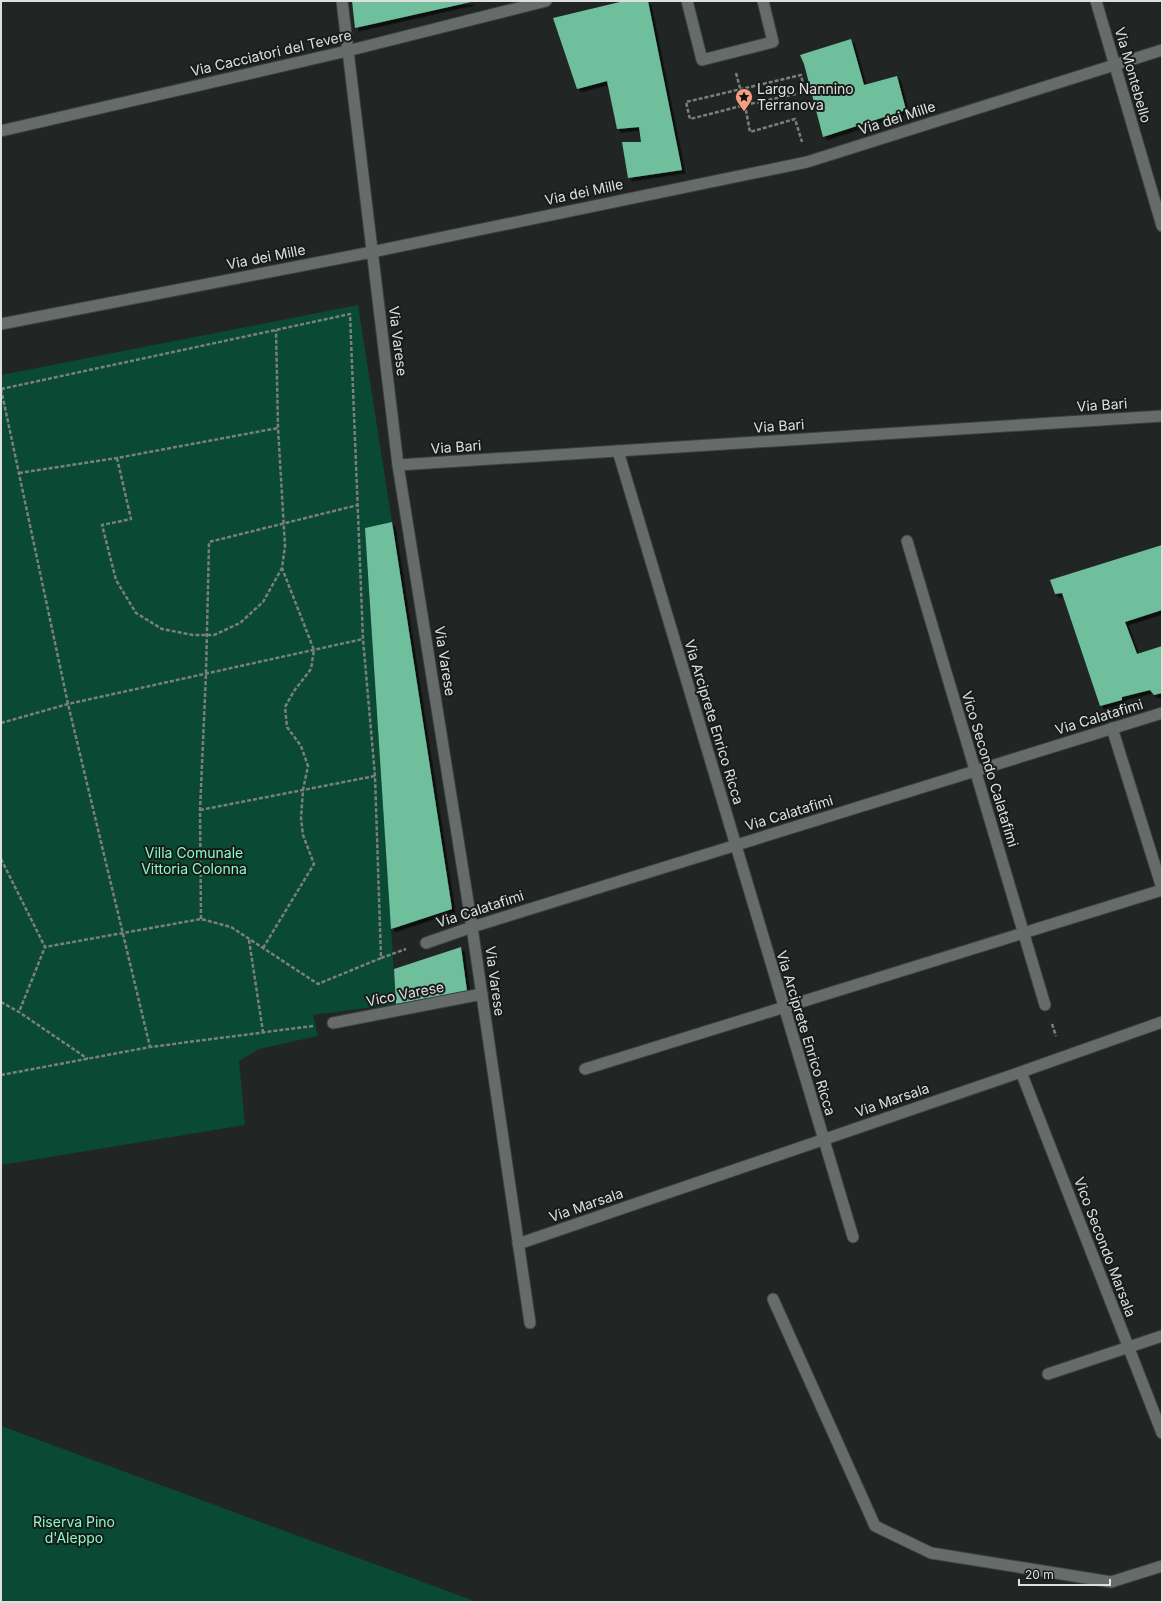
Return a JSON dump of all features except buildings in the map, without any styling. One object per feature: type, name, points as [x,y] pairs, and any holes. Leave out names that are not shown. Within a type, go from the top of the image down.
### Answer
[{"type":"street","name":"Via Varese","points":[[342,1],[398,465],[472,927],[530,1323]]},
{"type":"street","name":"Via Cacciatori del Tevere","points":[[1,131],[347,51],[517,4],[546,1]]},
{"type":"street","points":[[687,1],[702,60],[773,42],[763,1]]},
{"type":"street","name":"Via Montebello","points":[[1096,1],[1162,226]]},
{"type":"street","name":"Via dei Mille","points":[[1,324],[372,252],[808,162],[1162,50]]},
{"type":"street","name":"Via Bari","points":[[398,465],[1162,416]]},
{"type":"street","name":"Via Arciprete Enrico Ricca","points":[[618,451],[783,1008],[853,1237]]},
{"type":"street","name":"Vico Secondo Calatafimi","points":[[907,541],[1045,1005]]},
{"type":"street","name":"Via Calatafimi","points":[[426,943],[472,927],[1162,712]]},
{"type":"street","points":[[585,1069],[1162,889],[1112,728]]},
{"type":"street","name":"Vico Varese","points":[[333,1023],[482,994]]},
{"type":"street","name":"Via Marsala","points":[[518,1244],[1162,1022]]},
{"type":"street","name":"Vico Secondo Marsala","points":[[1020,1072],[1162,1433]]},
{"type":"street","points":[[773,1299],[875,1526],[931,1553],[1111,1582],[1162,1566]]},
{"type":"street","points":[[1048,1374],[1162,1336]]},
{"type":"path","points":[[801,75],[805,92],[745,105],[690,119],[686,102],[801,75]]},
{"type":"path","points":[[745,105],[750,132],[795,119],[808,162]]},
{"type":"path","points":[[150,1047],[68,704],[1,389],[350,314],[363,639],[375,776],[381,958]]},
{"type":"path","points":[[117,458],[131,519],[102,525],[116,580],[136,613],[162,629],[192,635],[214,635],[240,623],[263,602],[282,568],[285,546],[278,428],[276,330]]},
{"type":"path","points":[[19,473],[117,458],[278,428]]},
{"type":"path","points":[[201,919],[200,810],[206,674],[209,542],[358,505]]},
{"type":"path","points":[[263,948],[314,864],[303,835],[301,818],[303,790],[308,766],[301,746],[287,727],[285,707],[294,691],[311,669],[314,650],[282,568]]},
{"type":"path","points":[[1,723],[68,704],[363,639]]},
{"type":"path","points":[[200,810],[375,776]]},
{"type":"path","points":[[1,859],[45,947],[19,1012]]},
{"type":"path","points":[[1,870],[7,870]]},
{"type":"path","points":[[45,947],[201,919],[231,927],[318,984],[381,958],[426,943]]},
{"type":"path","points":[[249,939],[263,1032]]},
{"type":"path","points":[[1,1002],[19,1012],[88,1059]]},
{"type":"path","points":[[1045,1005],[1062,1057]]},
{"type":"path","points":[[1,1075],[150,1047],[333,1023]]},
{"type":"green space","name":"Villa Comunale Vittoria Colonna","points":[[358,305],[392,522],[365,528],[396,1004],[313,1015],[318,1036],[259,1049],[239,1061],[245,1125],[1,1165],[1,375]]},
{"type":"green space","name":"Riserva Pino d'Aleppo","points":[[1,1426],[477,1602],[1,1602]]},
{"type":"place","name":"Largo Nannino Terranova","points":[[744,112]]}]
